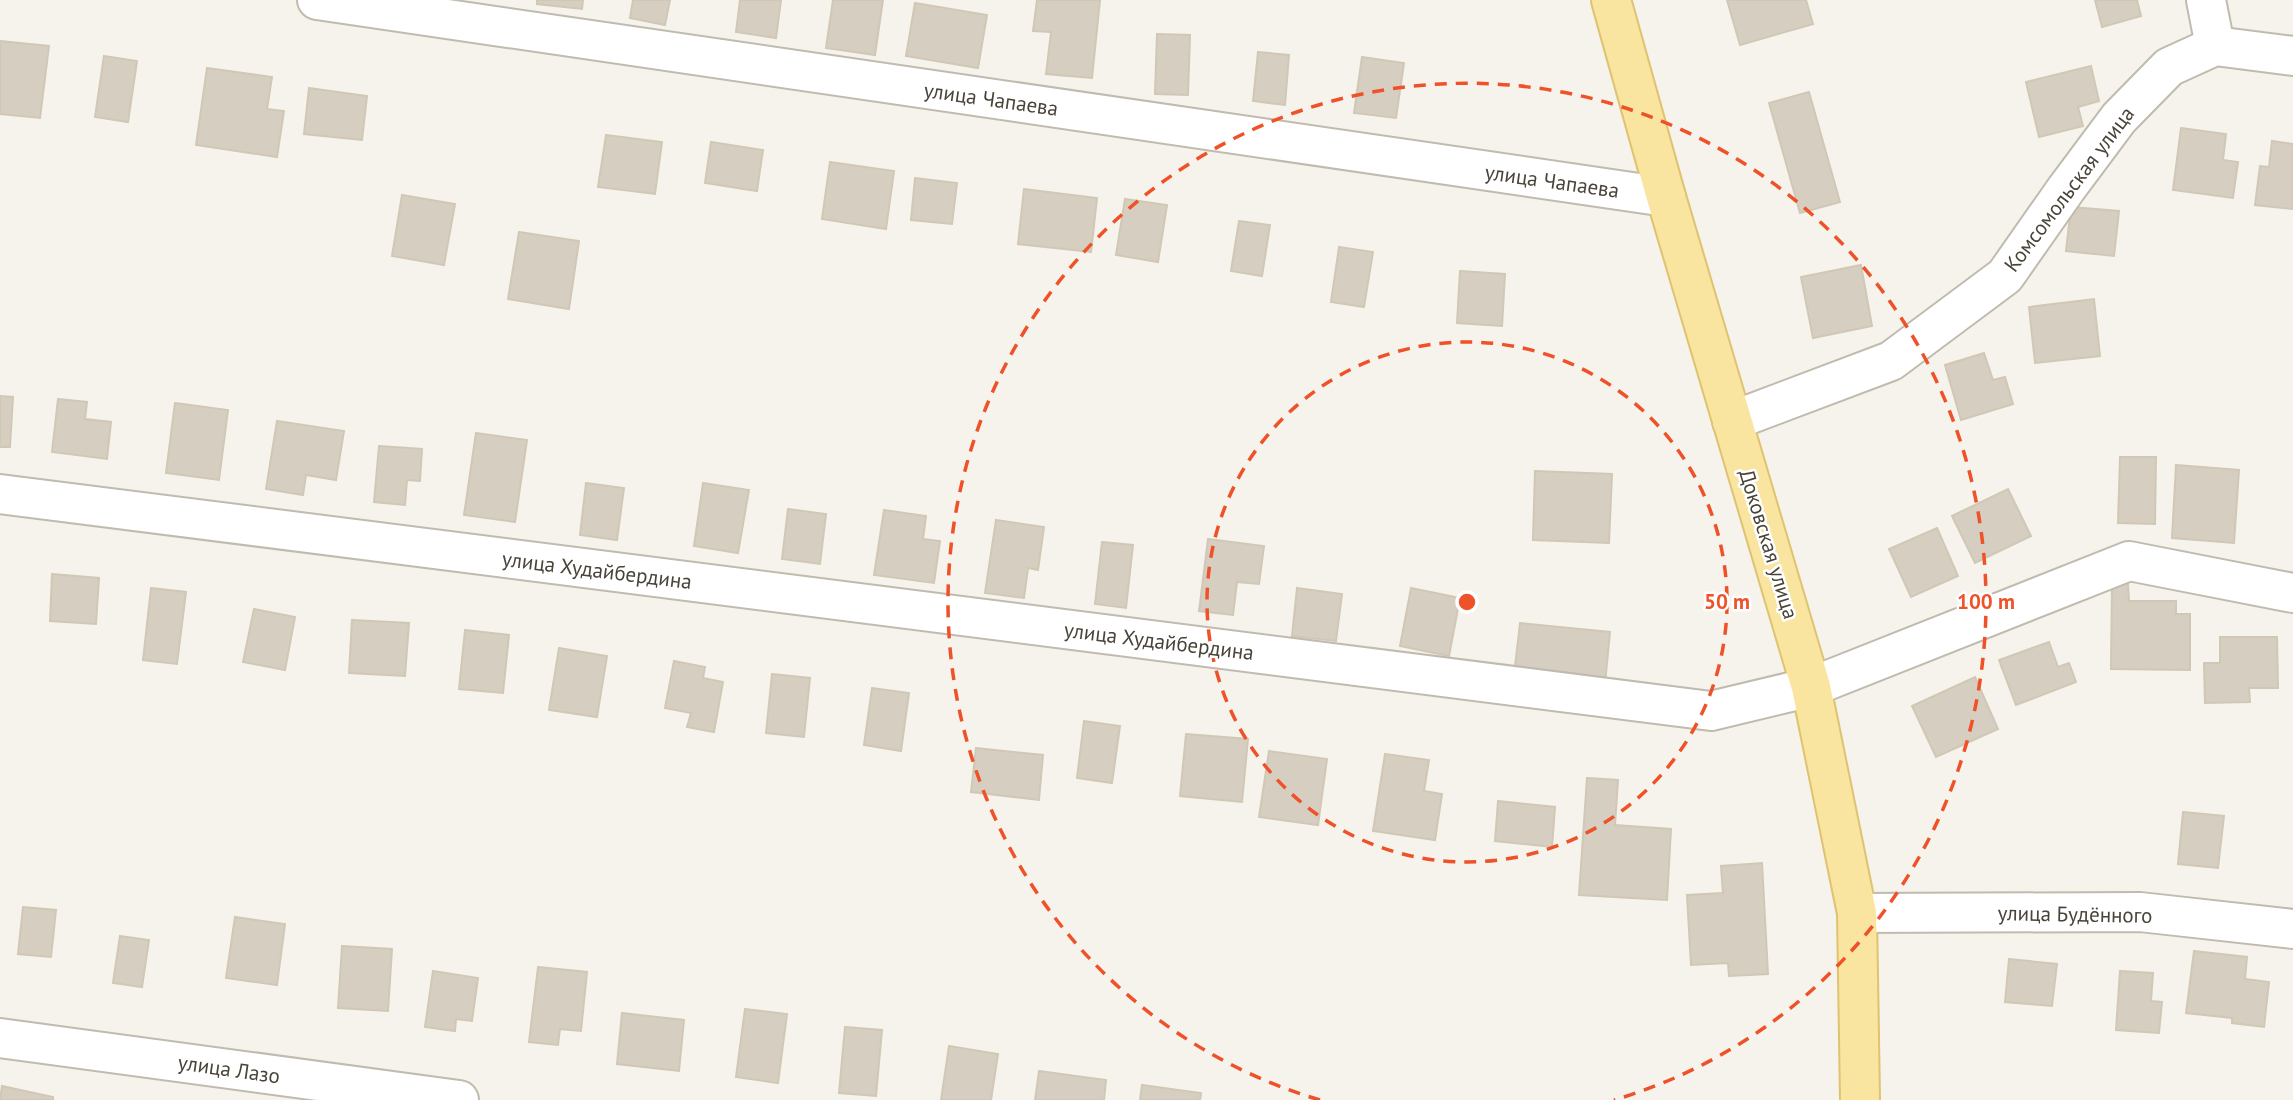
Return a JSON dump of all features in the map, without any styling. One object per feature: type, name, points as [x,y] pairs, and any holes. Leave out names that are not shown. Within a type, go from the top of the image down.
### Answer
[{"type":"main road","name":"Доковская улица","points":[[1611,0],[1666,197],[1811,687],[1857,913],[1860,1100]]},
{"type":"street","name":"улица Чапаева","points":[[317,0],[1666,197]]},
{"type":"street","points":[[2206,0],[2215,46],[2293,56]]},
{"type":"street","name":"Комсомольская улица","points":[[1732,421],[1891,361],[2005,276],[2119,118],[2169,67],[2215,46]]},
{"type":"street","name":"улица Худайбердина","points":[[0,494],[1711,711],[1811,687],[2129,561],[2293,593]]},
{"type":"street","name":"улица Будённого","points":[[1857,913],[2140,912],[2293,929]]},
{"type":"street","name":"улица Лазо","points":[[0,1038],[459,1100]]},
{"type":"building","points":[[537,0],[583,0],[582,9],[537,4]]},
{"type":"building","points":[[633,0],[670,0],[665,25],[630,18]]},
{"type":"building","points":[[740,0],[781,0],[776,38],[736,32]]},
{"type":"building","points":[[833,0],[883,0],[875,55],[826,48]]},
{"type":"building","points":[[1037,0],[1100,0],[1092,78],[1046,74],[1051,32],[1033,31]]},
{"type":"building","points":[[1727,0],[1806,0],[1813,24],[1740,45]]},
{"type":"building","points":[[2095,0],[2137,0],[2141,16],[2102,27]]},
{"type":"building","points":[[915,3],[987,15],[978,68],[906,56]]},
{"type":"building","points":[[1157,34],[1190,35],[1188,95],[1155,94]]},
{"type":"building","points":[[0,41],[49,46],[40,118],[0,114]]},
{"type":"building","points":[[1258,52],[1289,55],[1285,105],[1253,101]]},
{"type":"building","points":[[104,56],[137,61],[128,122],[95,117]]},
{"type":"building","points":[[1362,57],[1404,63],[1396,118],[1354,113]]},
{"type":"building","points":[[2091,66],[2099,101],[2078,107],[2083,126],[2039,137],[2026,82]]},
{"type":"building","points":[[207,68],[272,77],[267,109],[284,111],[277,157],[196,145]]},
{"type":"building","points":[[309,88],[367,96],[362,140],[304,134]]},
{"type":"building","points":[[1809,92],[1840,202],[1800,213],[1769,103]]},
{"type":"building","points":[[2181,128],[2226,134],[2223,160],[2238,162],[2233,198],[2173,190]]},
{"type":"building","points":[[606,135],[662,142],[655,194],[598,187]]},
{"type":"building","points":[[2272,141],[2293,144],[2293,209],[2255,205],[2260,166],[2269,167]]},
{"type":"building","points":[[711,142],[763,150],[757,191],[705,183]]},
{"type":"building","points":[[830,162],[894,171],[886,229],[822,219]]},
{"type":"building","points":[[915,178],[957,183],[952,224],[911,220]]},
{"type":"building","points":[[1024,189],[1097,198],[1091,252],[1018,244]]},
{"type":"building","points":[[402,195],[455,204],[444,265],[392,256]]},
{"type":"building","points":[[1125,199],[1167,205],[1158,262],[1116,255]]},
{"type":"building","points":[[2071,207],[2119,211],[2114,256],[2066,251]]},
{"type":"building","points":[[1239,221],[1270,225],[1262,276],[1231,271]]},
{"type":"building","points":[[519,232],[579,241],[569,309],[508,299]]},
{"type":"building","points":[[1339,247],[1373,252],[1364,307],[1331,302]]},
{"type":"building","points":[[1861,265],[1872,326],[1813,338],[1801,277]]},
{"type":"building","points":[[1460,271],[1505,274],[1502,326],[1457,323]]},
{"type":"building","points":[[2094,299],[2100,356],[2035,363],[2029,307]]},
{"type":"building","points":[[1984,353],[1993,380],[2005,377],[2013,404],[1961,420],[1945,365]]},
{"type":"building","points":[[0,396],[13,397],[10,447],[0,447]]},
{"type":"building","points":[[58,399],[87,402],[85,419],[111,422],[107,459],[52,452]]},
{"type":"building","points":[[175,403],[228,410],[219,480],[166,473]]},
{"type":"building","points":[[277,421],[344,431],[336,480],[306,475],[303,495],[266,489]]},
{"type":"building","points":[[476,433],[527,440],[515,522],[464,515]]},
{"type":"building","points":[[379,446],[422,449],[420,481],[407,480],[405,505],[374,502]]},
{"type":"building","points":[[2120,457],[2156,457],[2155,524],[2118,523]]},
{"type":"building","points":[[2176,465],[2239,470],[2234,543],[2172,538]]},
{"type":"building","points":[[1535,471],[1612,474],[1609,543],[1533,540]]},
{"type":"building","points":[[586,483],[624,488],[617,540],[580,535]]},
{"type":"building","points":[[703,483],[749,490],[738,553],[694,546]]},
{"type":"building","points":[[2008,489],[2031,536],[1975,563],[1952,516]]},
{"type":"building","points":[[788,509],[826,514],[820,564],[782,559]]},
{"type":"building","points":[[884,510],[926,516],[923,539],[940,541],[934,583],[874,575]]},
{"type":"building","points":[[996,520],[1044,527],[1038,570],[1028,568],[1024,598],[985,593]]},
{"type":"building","points":[[1937,528],[1958,576],[1911,597],[1889,549]]},
{"type":"building","points":[[1208,539],[1264,546],[1259,584],[1237,582],[1233,615],[1199,611]]},
{"type":"building","points":[[1102,542],[1133,545],[1126,608],[1095,604]]},
{"type":"building","points":[[52,574],[99,578],[96,624],[50,621]]},
{"type":"building","points":[[2112,584],[2128,584],[2129,601],[2176,601],[2176,614],[2190,614],[2190,670],[2111,669]]},
{"type":"building","points":[[151,588],[186,592],[177,664],[143,660]]},
{"type":"building","points":[[1297,588],[1342,594],[1336,641],[1292,636]]},
{"type":"building","points":[[1411,588],[1460,598],[1449,656],[1400,646]]},
{"type":"building","points":[[254,609],[295,617],[285,670],[243,662]]},
{"type":"building","points":[[352,620],[409,623],[405,676],[349,673]]},
{"type":"building","points":[[1520,623],[1610,632],[1605,684],[1514,675]]},
{"type":"building","points":[[465,630],[509,635],[503,693],[459,689]]},
{"type":"building","points":[[2220,637],[2277,637],[2278,688],[2249,688],[2250,702],[2205,703],[2204,663],[2220,663]]},
{"type":"building","points":[[2049,642],[2058,667],[2069,663],[2076,682],[2016,705],[1999,660]]},
{"type":"building","points":[[559,648],[607,656],[597,717],[549,710]]},
{"type":"building","points":[[674,661],[705,667],[703,678],[723,682],[714,732],[687,727],[691,713],[665,708]]},
{"type":"building","points":[[772,674],[810,678],[804,737],[766,733]]},
{"type":"building","points":[[1975,677],[1998,729],[1936,757],[1912,706]]},
{"type":"building","points":[[872,688],[909,693],[901,751],[864,745]]},
{"type":"building","points":[[1084,721],[1120,726],[1112,783],[1077,778]]},
{"type":"building","points":[[1186,734],[1248,739],[1242,802],[1180,796]]},
{"type":"building","points":[[976,748],[1043,755],[1039,800],[971,792]]},
{"type":"building","points":[[1269,751],[1327,759],[1318,825],[1259,817]]},
{"type":"building","points":[[1385,754],[1429,760],[1424,791],[1442,794],[1435,840],[1373,831]]},
{"type":"building","points":[[1587,778],[1618,780],[1615,825],[1671,829],[1667,900],[1579,895]]},
{"type":"building","points":[[1498,801],[1555,807],[1552,847],[1495,841]]},
{"type":"building","points":[[2183,812],[2224,816],[2218,868],[2178,864]]},
{"type":"building","points":[[1762,863],[1768,974],[1729,976],[1728,963],[1691,965],[1687,895],[1723,893],[1721,866]]},
{"type":"building","points":[[23,907],[56,910],[51,957],[18,954]]},
{"type":"building","points":[[235,917],[285,924],[277,985],[226,978]]},
{"type":"building","points":[[120,936],[149,940],[142,987],[113,983]]},
{"type":"building","points":[[342,946],[392,949],[388,1011],[338,1008]]},
{"type":"building","points":[[2194,951],[2247,957],[2245,979],[2269,982],[2264,1027],[2232,1023],[2232,1018],[2186,1013]]},
{"type":"building","points":[[2009,959],[2057,964],[2052,1006],[2005,1002]]},
{"type":"building","points":[[538,967],[587,972],[581,1031],[560,1029],[558,1045],[529,1042]]},
{"type":"building","points":[[433,971],[478,978],[472,1021],[456,1019],[455,1031],[425,1027]]},
{"type":"building","points":[[2120,971],[2153,973],[2151,1001],[2162,1002],[2159,1033],[2116,1030]]},
{"type":"building","points":[[745,1009],[787,1014],[778,1083],[736,1077]]},
{"type":"building","points":[[622,1013],[684,1020],[679,1071],[617,1064]]},
{"type":"building","points":[[845,1027],[882,1030],[876,1096],[839,1093]]},
{"type":"building","points":[[949,1046],[998,1054],[991,1100],[941,1100]]},
{"type":"building","points":[[1039,1071],[1106,1080],[1104,1100],[1035,1100]]},
{"type":"building","points":[[1142,1085],[1201,1093],[1200,1100],[1140,1100]]},
{"type":"building","points":[[2,1086],[53,1097],[53,1100],[0,1100]]}]
